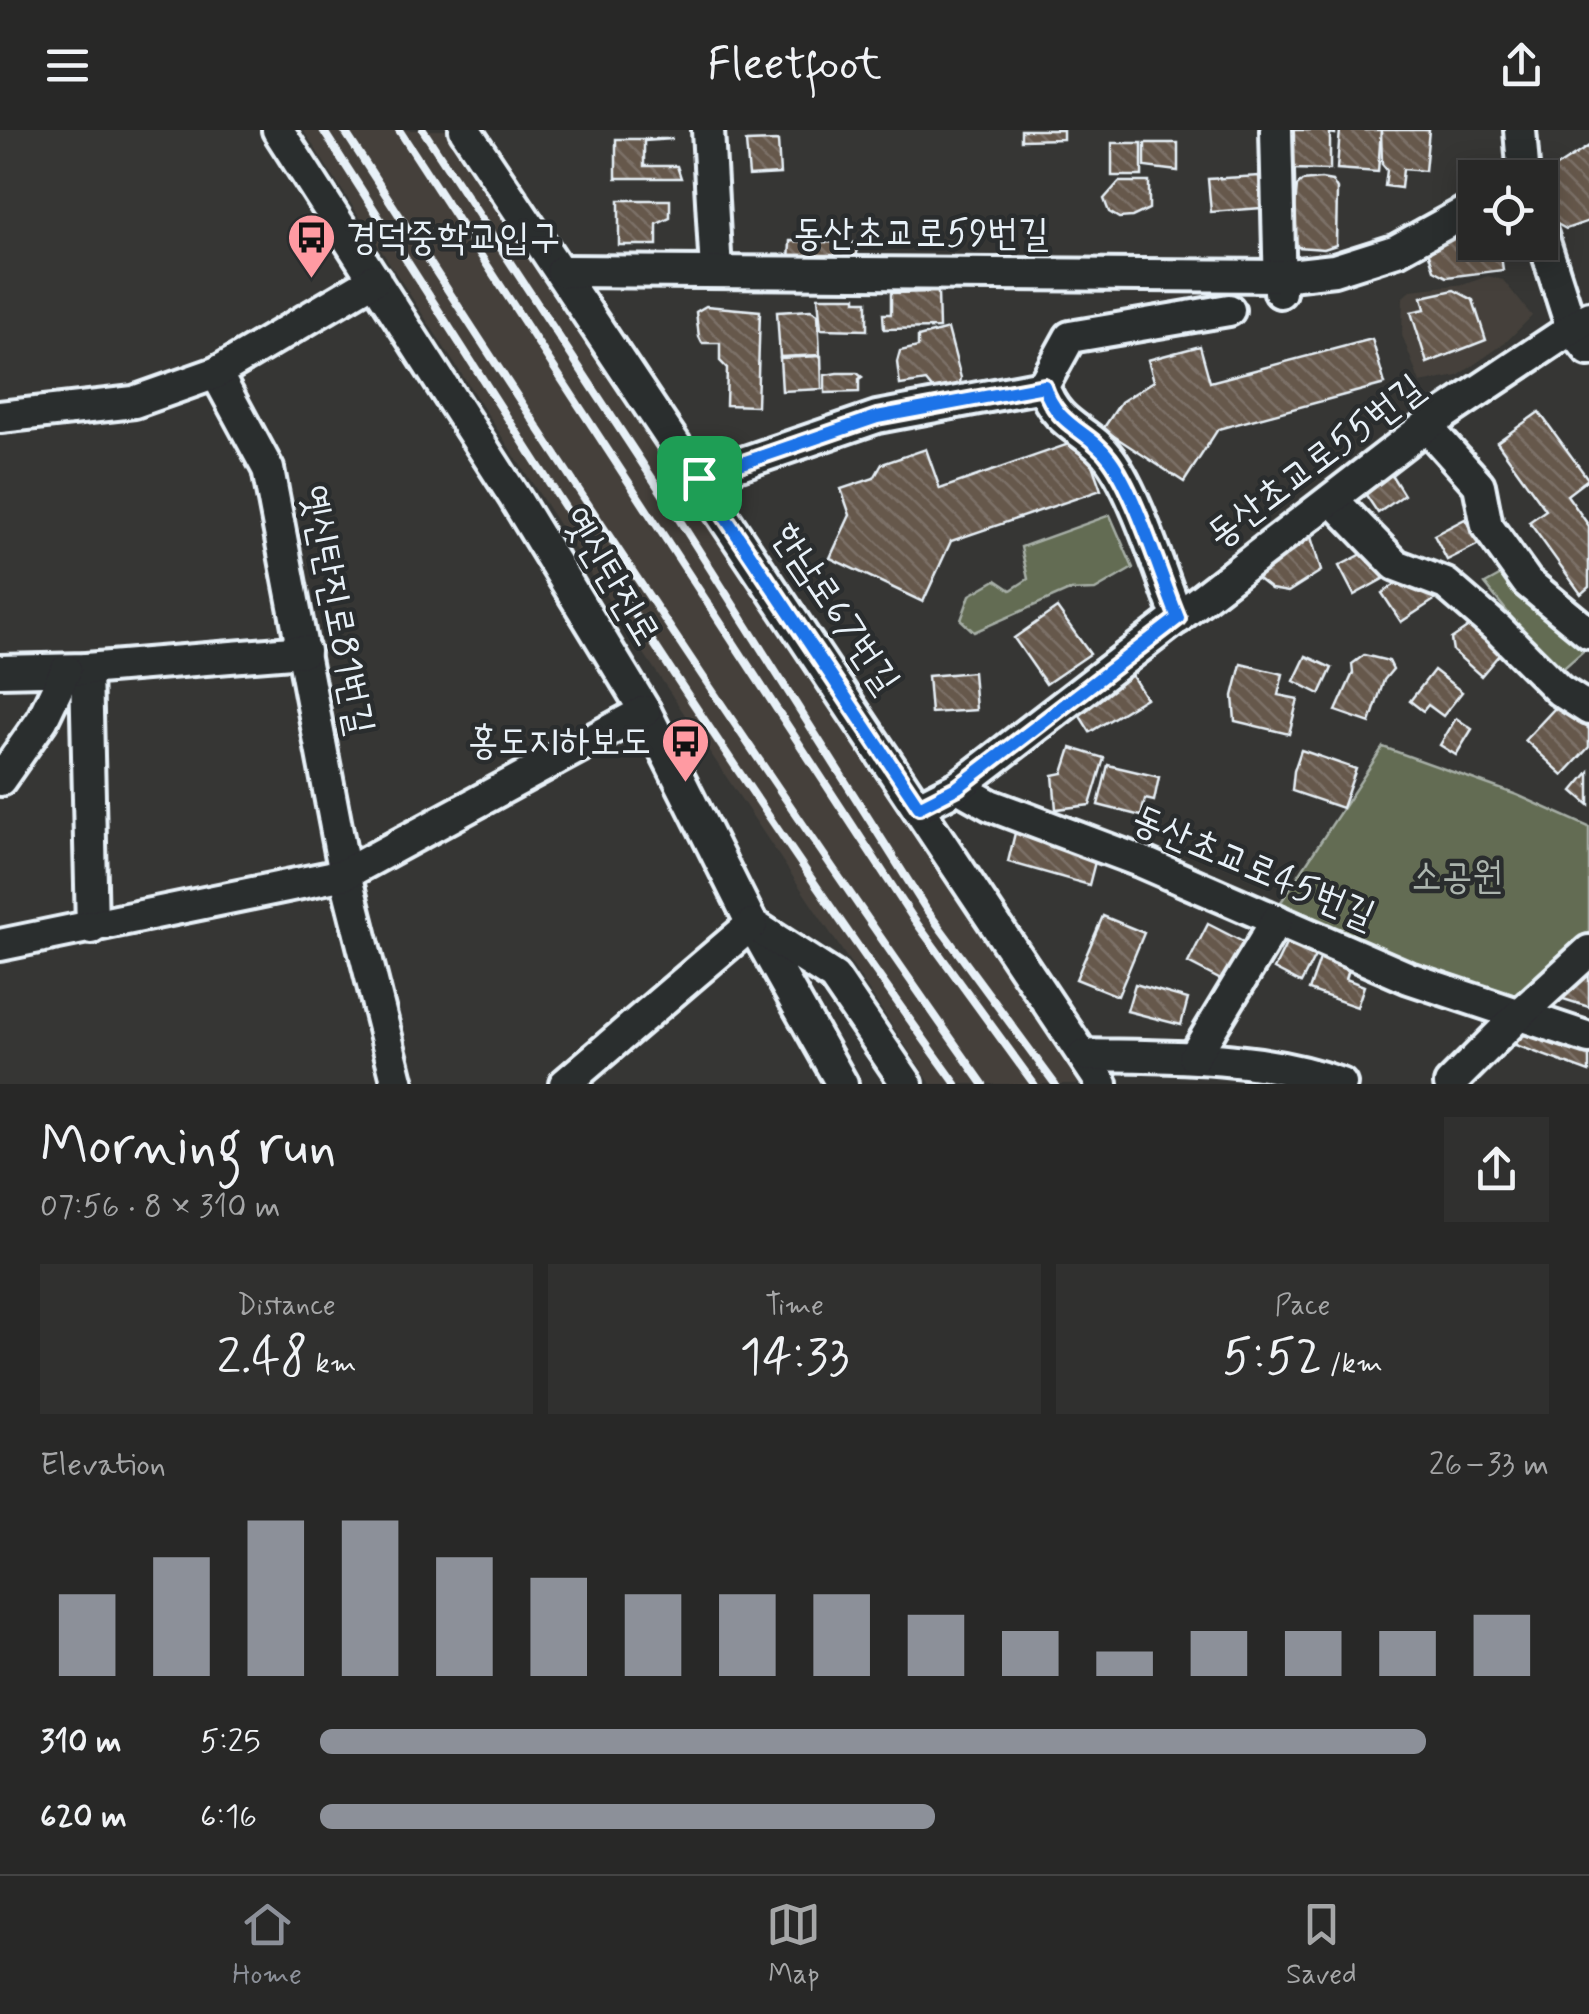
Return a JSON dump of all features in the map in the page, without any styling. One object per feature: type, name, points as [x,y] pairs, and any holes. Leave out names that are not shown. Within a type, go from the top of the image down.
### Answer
[{"type":"street","name":"옛신탄진로","points":[[278,130],[515,498],[645,712],[752,924],[842,1084]]},
{"type":"street","name":"한남로67번길","points":[[465,130],[1102,1084]]},
{"type":"street","points":[[708,130],[716,272]]},
{"type":"street","points":[[1276,130],[1280,285]]},
{"type":"street","points":[[1520,130],[1522,160]]},
{"type":"street","name":"동산초교로59번길","points":[[562,272],[1280,285],[1397,250],[1458,216]]},
{"type":"street","points":[[1553,260],[1583,332]]},
{"type":"street","points":[[0,417],[134,402],[216,372],[375,278]]},
{"type":"street","points":[[1178,618],[1110,458],[1050,407],[1044,386],[1070,336],[1229,310]]},
{"type":"street","name":"동산초교로55번길","points":[[919,807],[958,787],[1426,426],[1583,332]]},
{"type":"street","name":"옛신탄진로81번길","points":[[216,372],[268,469],[345,874],[398,1084]]},
{"type":"street","points":[[699,478],[877,417],[1044,386]]},
{"type":"street","points":[[1426,426],[1479,485],[1488,526],[1528,582],[1589,633]]},
{"type":"street","points":[[1332,499],[1396,565],[1446,584],[1498,628],[1559,690],[1589,709]]},
{"type":"street","points":[[0,671],[76,670],[304,651]]},
{"type":"street","points":[[0,780],[76,670]]},
{"type":"street","points":[[76,670],[92,928]]},
{"type":"street","points":[[0,945],[345,874],[645,712]]},
{"type":"street","name":"동산초교로45번길","points":[[958,787],[990,805],[1142,862],[1410,978],[1589,1038]]},
{"type":"street","points":[[1194,1057],[1277,920]]},
{"type":"street","points":[[565,1084],[752,924],[834,976],[907,1084]]},
{"type":"street","points":[[1450,1084],[1589,951]]},
{"type":"street","points":[[1083,1055],[1194,1057],[1258,1064],[1341,1084]]},
{"type":"shaded area","points":[[303,130],[446,130],[1084,1084],[931,1084],[595,580]]},
{"type":"shaded area","points":[[1488,276],[1503,280],[1532,316],[1505,343],[1458,376],[1420,383],[1402,335],[1403,297],[1411,290],[1465,284]]},
{"type":"green space","points":[[1110,515],[1133,568],[1095,590],[1067,591],[974,632],[961,620],[970,595],[996,580],[1011,590],[1028,579],[1021,547]]},
{"type":"green space","points":[[1519,565],[1589,646],[1557,674],[1485,584]]},
{"type":"green space","name":"소공원","points":[[1383,747],[1517,795],[1589,827],[1589,935],[1522,1000],[1422,968],[1279,905]]},
{"type":"building","points":[[1021,130],[1063,130],[1063,139],[1021,140]]},
{"type":"building","points":[[1292,130],[1335,130],[1335,134],[1330,133],[1330,170],[1292,169]]},
{"type":"building","points":[[1340,130],[1381,130],[1378,172],[1337,169]]},
{"type":"building","points":[[1381,130],[1429,130],[1425,171],[1403,169],[1401,188],[1385,186],[1387,170],[1382,164]]},
{"type":"building","points":[[616,139],[673,139],[644,141],[644,166],[677,166],[681,178],[616,178]]},
{"type":"building","points":[[778,141],[780,174],[749,176],[746,142]]},
{"type":"building","points":[[1112,143],[1142,143],[1142,176],[1112,176]]},
{"type":"building","points":[[1145,143],[1178,143],[1178,171],[1145,167]]},
{"type":"building","points":[[1589,146],[1589,221],[1566,229],[1558,224],[1558,166]]},
{"type":"building","points":[[1259,176],[1261,208],[1211,212],[1208,179]]},
{"type":"building","points":[[1302,181],[1332,181],[1337,189],[1336,245],[1324,249],[1298,247],[1292,238],[1297,186]]},
{"type":"building","points":[[1119,182],[1149,182],[1149,209],[1119,218],[1109,212],[1104,199]]},
{"type":"building","points":[[619,200],[670,200],[670,218],[657,224],[657,245],[619,245]]},
{"type":"building","points":[[1458,231],[1458,260],[1502,260],[1503,270],[1447,277],[1434,270],[1427,248]]},
{"type":"building","points":[[790,241],[857,243],[857,265],[789,264]]},
{"type":"building","points":[[1454,290],[1473,300],[1486,340],[1427,363],[1411,312],[1425,309],[1422,297]]},
{"type":"building","points":[[938,292],[939,328],[884,329],[883,314],[891,314],[891,293]]},
{"type":"building","points":[[818,297],[856,297],[856,301],[867,301],[867,330],[821,329]]},
{"type":"building","points":[[706,306],[760,311],[757,406],[726,405],[727,368],[720,361],[720,343],[702,343],[699,337],[696,312]]},
{"type":"building","points":[[811,310],[818,314],[820,355],[780,357],[777,312]]},
{"type":"building","points":[[948,329],[961,378],[958,393],[939,397],[926,381],[900,385],[900,351],[918,347],[918,337]]},
{"type":"building","points":[[1372,339],[1385,384],[1218,429],[1184,482],[1103,429],[1121,402],[1154,381],[1148,360],[1200,346],[1210,382]]},
{"type":"building","points":[[821,356],[822,389],[782,391],[780,358]]},
{"type":"building","points":[[857,373],[862,377],[859,392],[825,393],[825,375]]},
{"type":"building","points":[[1539,412],[1588,479],[1567,495],[1589,526],[1589,587],[1581,594],[1529,522],[1546,510],[1497,442]]},
{"type":"building","points":[[1083,439],[1101,490],[951,541],[923,602],[830,558],[850,515],[841,489],[874,478],[882,464],[926,449],[940,489]]},
{"type":"building","points":[[1389,471],[1404,495],[1378,513],[1362,489]]},
{"type":"building","points":[[1465,519],[1479,544],[1447,560],[1434,535]]},
{"type":"building","points":[[1309,530],[1321,571],[1288,592],[1271,589],[1248,571]]},
{"type":"building","points":[[1370,550],[1392,574],[1354,595],[1339,566]]},
{"type":"building","points":[[1406,577],[1442,595],[1401,622],[1382,593]]},
{"type":"building","points":[[1057,608],[1090,654],[1046,684],[1014,638]]},
{"type":"building","points":[[1473,624],[1503,650],[1481,676],[1453,651],[1451,639]]},
{"type":"building","points":[[1364,655],[1389,661],[1393,669],[1384,680],[1370,723],[1336,711],[1353,673],[1352,664]]},
{"type":"building","points":[[1306,656],[1332,668],[1320,694],[1294,681]]},
{"type":"building","points":[[1241,664],[1283,674],[1278,695],[1298,699],[1289,734],[1235,721],[1233,696]]},
{"type":"building","points":[[1434,670],[1462,692],[1443,716],[1428,705],[1423,711],[1410,701]]},
{"type":"building","points":[[1129,671],[1146,698],[1090,732],[1073,705]]},
{"type":"building","points":[[973,672],[976,710],[931,713],[928,676]]},
{"type":"building","points":[[1565,707],[1589,729],[1589,747],[1563,775],[1525,740],[1555,708]]},
{"type":"building","points":[[1456,718],[1472,729],[1456,755],[1440,745]]},
{"type":"building","points":[[1071,748],[1104,758],[1090,805],[1056,809],[1053,775],[1063,773]]},
{"type":"building","points":[[1301,750],[1356,769],[1342,808],[1292,791]]},
{"type":"building","points":[[1108,765],[1159,777],[1154,801],[1145,799],[1141,816],[1098,805]]},
{"type":"building","points":[[1589,772],[1589,805],[1573,791]]},
{"type":"building","points":[[1015,833],[1097,854],[1089,885],[1008,862]]},
{"type":"building","points":[[1103,916],[1144,933],[1118,996],[1076,979]]},
{"type":"building","points":[[1208,924],[1247,944],[1227,983],[1188,963]]},
{"type":"building","points":[[1290,936],[1318,950],[1301,983],[1274,969]]},
{"type":"building","points":[[1323,950],[1352,960],[1346,979],[1364,986],[1357,1007],[1309,990]]},
{"type":"building","points":[[1589,972],[1589,1007],[1560,998]]},
{"type":"building","points":[[1135,984],[1188,999],[1181,1025],[1127,1011]]},
{"type":"building","points":[[1534,1027],[1589,1048],[1589,1072],[1513,1044]]},
{"type":"railway","points":[[323,130],[712,731],[956,1084]]},
{"type":"railway","points":[[344,130],[659,610],[983,1084]]},
{"type":"railway","points":[[399,130],[913,918],[1034,1084]]},
{"type":"railway","points":[[423,130],[675,513],[926,909],[1055,1084]]},
{"type":"place","name":"경덕중학교입구","points":[[311,280]]},
{"type":"place","name":"홍도지하보도","points":[[686,784]]},
{"type":"route","points":[[1044,386],[1050,407],[1110,458],[1178,618],[958,787],[919,807],[699,478],[877,417],[1044,386]]}]
